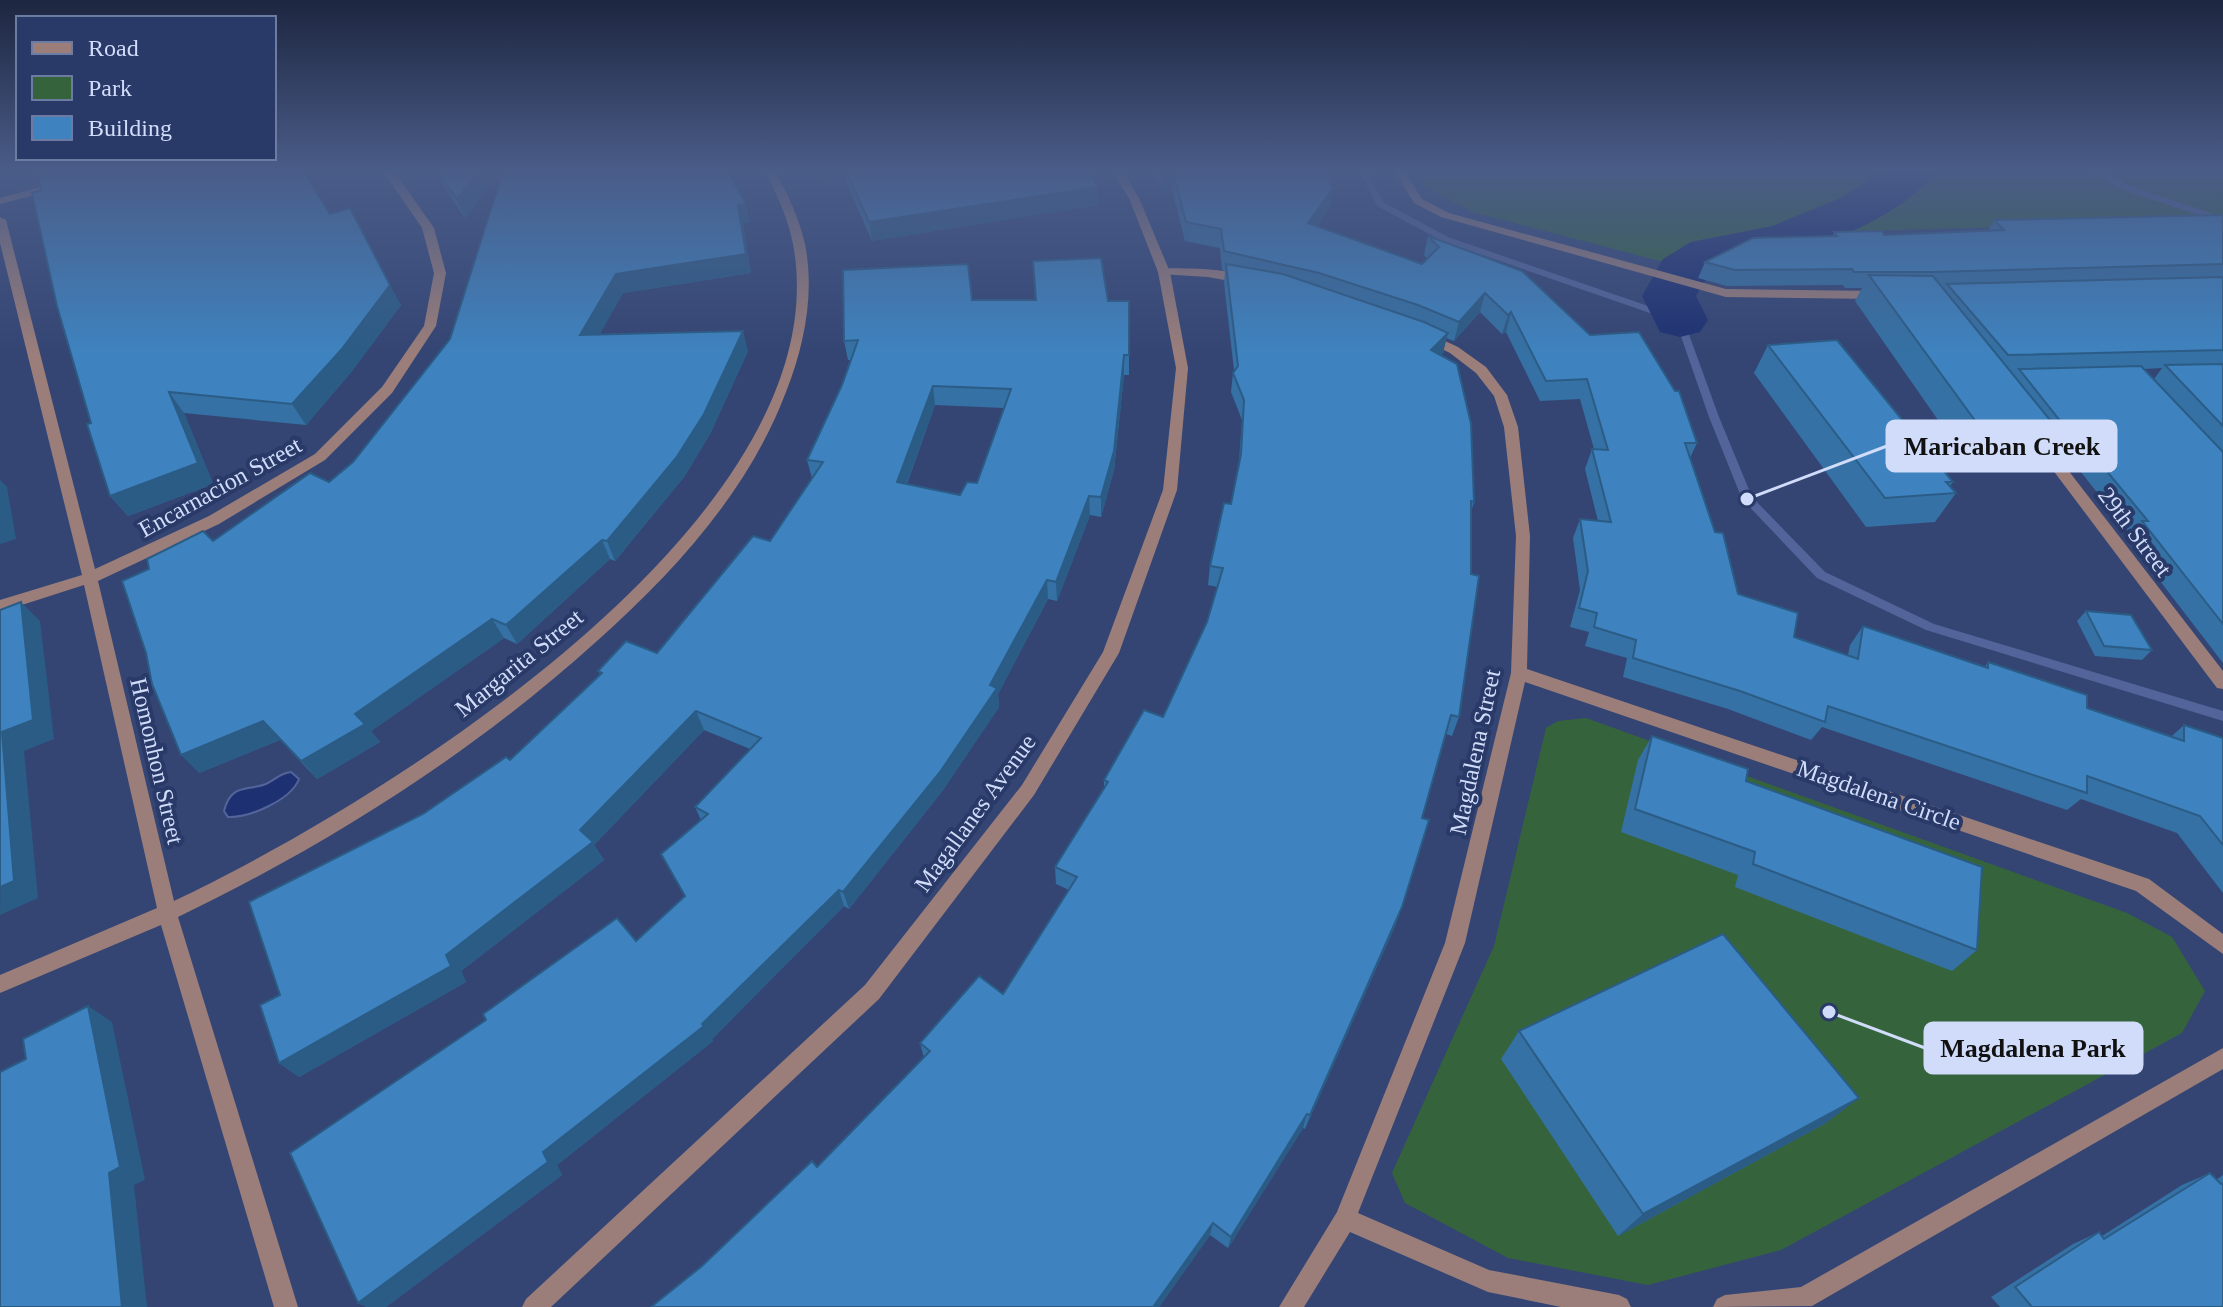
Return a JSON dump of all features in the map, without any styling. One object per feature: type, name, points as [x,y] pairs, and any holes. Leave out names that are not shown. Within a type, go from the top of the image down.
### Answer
[{"type":"street","name":"Homonhon Street","points":[[3,232],[90,578],[167,912],[286,1307]]},
{"type":"street","name":"Encarnacion Street","points":[[0,606],[90,578],[214,520],[320,457],[387,390],[430,326],[440,273],[429,232]]},
{"type":"street","name":"Margarita Street","points":[[0,984],[167,912],[286,851],[390,790],[512,705],[630,603],[688,542],[752,452],[779,400],[797,343],[804,301],[804,264],[798,232]]},
{"type":"street","name":"Magallanes Avenue","points":[[534,1307],[872,992],[1028,790],[1111,653],[1170,490],[1182,368],[1164,272],[1148,232]]},
{"type":"street","points":[[1506,232],[1714,290],[1744,295],[1892,295]]},
{"type":"street","points":[[1164,272],[1208,273],[1269,285]]},
{"type":"street","name":"Magdalena Street","points":[[1291,1307],[1345,1219],[1455,943],[1519,673],[1523,536],[1511,427],[1500,395],[1481,370],[1454,350],[1411,331]]},
{"type":"street","name":"29th Street","points":[[2030,429],[2223,683]]},
{"type":"street","name":"Magdalena Circle","points":[[1519,673],[2142,885],[2223,945]]},
{"type":"street","points":[[1725,1307],[1804,1298],[2223,1058]]},
{"type":"street","points":[[1345,1219],[1488,1281],[1619,1307]]},
{"type":"green space","points":[[1549,232],[1809,232],[1767,233],[1660,261]]},
{"type":"green space","points":[[1586,718],[2127,913],[2172,937],[2205,991],[2182,1033],[1781,1250],[1648,1285],[1508,1258],[1405,1203],[1392,1173],[1494,946],[1546,728],[1558,721]]},
{"type":"water","points":[[291,772],[299,779],[295,787],[279,801],[237,817],[228,817],[224,811],[236,792],[266,784]]},
{"type":"building","points":[[41,232],[362,232],[390,285],[341,350],[292,404],[169,392],[198,463],[110,496],[87,424],[91,423],[57,306]]},
{"type":"building","points":[[484,232],[742,232],[746,254],[616,274],[580,335],[743,331],[704,414],[676,458],[607,541],[602,540],[506,625],[492,619],[355,714],[365,724],[301,761],[263,721],[181,755],[152,684],[146,653],[122,581],[149,569],[147,559],[203,531],[213,541],[310,473],[329,482],[353,462],[450,339]]},
{"type":"building","points":[[1221,232],[1333,232],[1422,264],[1439,247],[1428,236],[1522,271],[1590,335],[1639,332],[1675,391],[1679,391],[1697,443],[1685,443],[1715,532],[1723,533],[1738,594],[1798,613],[1794,637],[1858,659],[1863,626],[1988,668],[1988,662],[2087,695],[2087,708],[2184,741],[2184,725],[2223,738],[2223,845],[2200,816],[2087,776],[2087,793],[1828,706],[1825,722],[1740,691],[1633,658],[1636,640],[1594,627],[1597,613],[1579,608],[1588,571],[1580,519],[1611,522],[1592,449],[1608,450],[1587,379],[1546,381],[1511,312],[1508,315],[1485,293],[1459,322],[1418,305],[1319,273],[1224,251]]},
{"type":"building","points":[[1834,232],[1882,232],[1884,235],[2223,232],[2223,264],[1854,272],[1852,269],[1735,270],[1705,262],[1753,238],[1837,236]]},
{"type":"building","points":[[1101,258],[1108,301],[1129,301],[1129,355],[1124,355],[1114,451],[1101,497],[1089,496],[1056,582],[1047,580],[990,685],[997,688],[940,772],[843,892],[839,890],[702,1024],[704,1026],[543,1152],[548,1162],[358,1303],[290,1153],[486,1020],[483,1014],[617,918],[636,941],[685,896],[661,854],[708,814],[695,807],[761,738],[696,711],[580,830],[593,842],[446,955],[451,966],[279,1063],[260,1005],[280,995],[249,902],[423,814],[506,757],[510,760],[602,673],[598,671],[626,641],[657,653],[753,536],[770,541],[823,462],[807,460],[842,385],[858,340],[844,341],[843,270],[968,264],[972,300],[1036,300],[1033,261]],"holes":[[[933,386],[1011,389],[977,483],[967,482],[960,495],[897,482]]]},
{"type":"building","points":[[1226,264],[1283,274],[1448,333],[1431,350],[1457,364],[1471,424],[1474,502],[1471,501],[1471,574],[1479,576],[1459,717],[1451,715],[1422,818],[1429,820],[1402,907],[1310,1115],[1307,1114],[1231,1237],[1213,1223],[1153,1307],[651,1307],[702,1266],[812,1161],[817,1167],[930,1051],[920,1043],[979,976],[1003,994],[1077,877],[1055,867],[1108,782],[1104,780],[1144,710],[1163,717],[1207,622],[1223,568],[1210,566],[1224,503],[1231,504],[1241,454],[1244,400],[1233,373],[1238,366]]},
{"type":"building","points":[[1869,275],[1933,276],[2063,436],[1987,437]]},
{"type":"building","points":[[2223,277],[2223,350],[2008,355],[1947,284]]},
{"type":"building","points":[[1837,340],[1953,482],[1946,482],[1956,493],[1885,498],[1768,345]]},
{"type":"building","points":[[2223,364],[2223,426],[2165,365]]},
{"type":"building","points":[[2141,366],[2223,452],[2223,624],[2142,521],[2148,521],[2086,446],[2080,446],[2019,369]]},
{"type":"building","points":[[21,602],[33,720],[2,732],[14,881],[0,887],[0,610]]},
{"type":"building","points":[[2086,611],[2131,615],[2152,650],[2104,646]]},
{"type":"building","points":[[1652,736],[1748,769],[1746,781],[1982,867],[1977,950],[1753,864],[1755,852],[1635,809]]},
{"type":"building","points":[[1723,934],[1859,1098],[1643,1214],[1519,1031]]},
{"type":"building","points":[[88,1006],[120,1167],[109,1173],[122,1307],[0,1307],[0,1072],[26,1059],[23,1039]]},
{"type":"building","points":[[2210,1173],[2223,1183],[2223,1307],[2032,1307],[2015,1287],[2099,1232],[2104,1239]]},
{"type":"waterway","points":[[1432,232],[1680,320],[1747,499],[1821,575],[1930,627],[2223,716]]},
{"type":"waterway","points":[[1680,320],[1669,296],[1682,270],[1709,253],[1785,239],[1802,232]]},
{"type":"place","name":"Maricaban Creek","points":[[1747,499]]},
{"type":"place","name":"Magdalena Park","points":[[1829,1012]]}]
